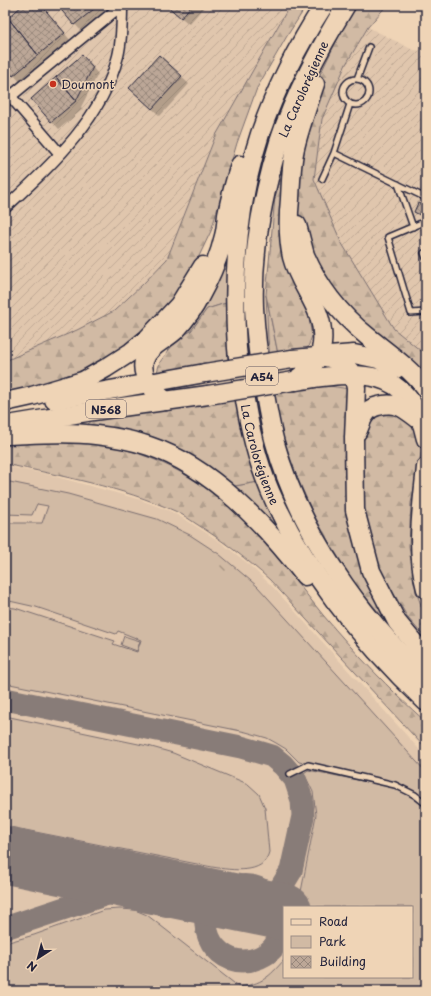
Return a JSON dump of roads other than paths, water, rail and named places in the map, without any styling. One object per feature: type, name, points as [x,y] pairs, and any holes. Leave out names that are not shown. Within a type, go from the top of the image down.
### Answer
[{"type":"highway","name":"La Carolorégienne","points":[[346,5],[326,39],[293,106],[280,141],[268,181],[255,263],[254,306],[257,345],[266,405],[275,444],[288,482],[304,518],[324,554],[356,601],[397,649],[426,678]]},
{"type":"highway","name":"La Carolorégienne","points":[[320,11],[290,62],[275,96],[260,134],[249,176],[241,219],[236,263],[235,306],[237,350],[246,408],[256,451],[270,490],[288,528],[310,566],[343,612],[386,662],[426,702]]},
{"type":"highway","points":[[166,401],[157,394],[149,384],[143,367],[146,356],[155,346],[175,331],[198,300],[210,278],[225,235],[227,215],[239,168],[262,101],[273,76],[300,29],[320,11]]},
{"type":"highway","points":[[294,381],[308,371],[322,357],[322,332],[320,317],[299,277],[292,257],[289,216],[292,168],[295,149],[303,116],[315,85],[326,39]]},
{"type":"highway","points":[[290,192],[305,254],[316,277],[328,296],[345,317],[407,367],[426,389]]},
{"type":"highway","points":[[5,402],[32,396],[83,381],[106,368],[147,340],[179,305],[192,286],[210,255],[227,215]]},
{"type":"highway","name":"N568","points":[[5,410],[105,390],[149,384],[292,359],[354,354],[378,359],[399,370],[426,398]]},
{"type":"highway","points":[[322,357],[334,359],[344,365],[353,374],[356,388],[354,438],[355,510],[371,571],[397,622],[426,657]]},
{"type":"highway","name":"N568","points":[[5,425],[338,374],[353,374],[367,375],[394,385],[406,395],[416,409],[424,430]]},
{"type":"highway","points":[[354,438],[366,413],[373,407],[386,404],[404,408],[424,430]]},
{"type":"highway","points":[[5,435],[50,433],[94,434],[149,446],[174,457],[205,475],[254,516],[282,546],[313,585],[343,612]]},
{"type":"highway","points":[[426,467],[419,528],[420,550],[426,589]]},
{"type":"street","points":[[60,154],[8,93],[122,5]]},
{"type":"street","points":[[5,208],[60,154],[82,129],[100,103],[111,79],[118,56],[122,33],[122,5]]},
{"type":"lane","points":[[357,79],[369,47]]},
{"type":"lane","points":[[357,79],[361,80],[369,89],[368,98],[366,101],[358,105],[350,104],[344,98],[343,89],[348,81],[357,79]]},
{"type":"lane","points":[[322,179],[334,153],[350,104]]},
{"type":"lane","points":[[334,153],[426,198]]},
{"type":"lane","points":[[398,184],[412,227]]},
{"type":"lane","points":[[426,221],[388,236],[411,313],[426,312]]},
{"type":"lane","points":[[426,252],[424,253],[426,258]]},
{"type":"lane","points":[[290,774],[308,766],[365,778],[395,785],[415,795],[426,804]]},
{"type":"place","name":"Doumont","points":[[53,84]]}]
